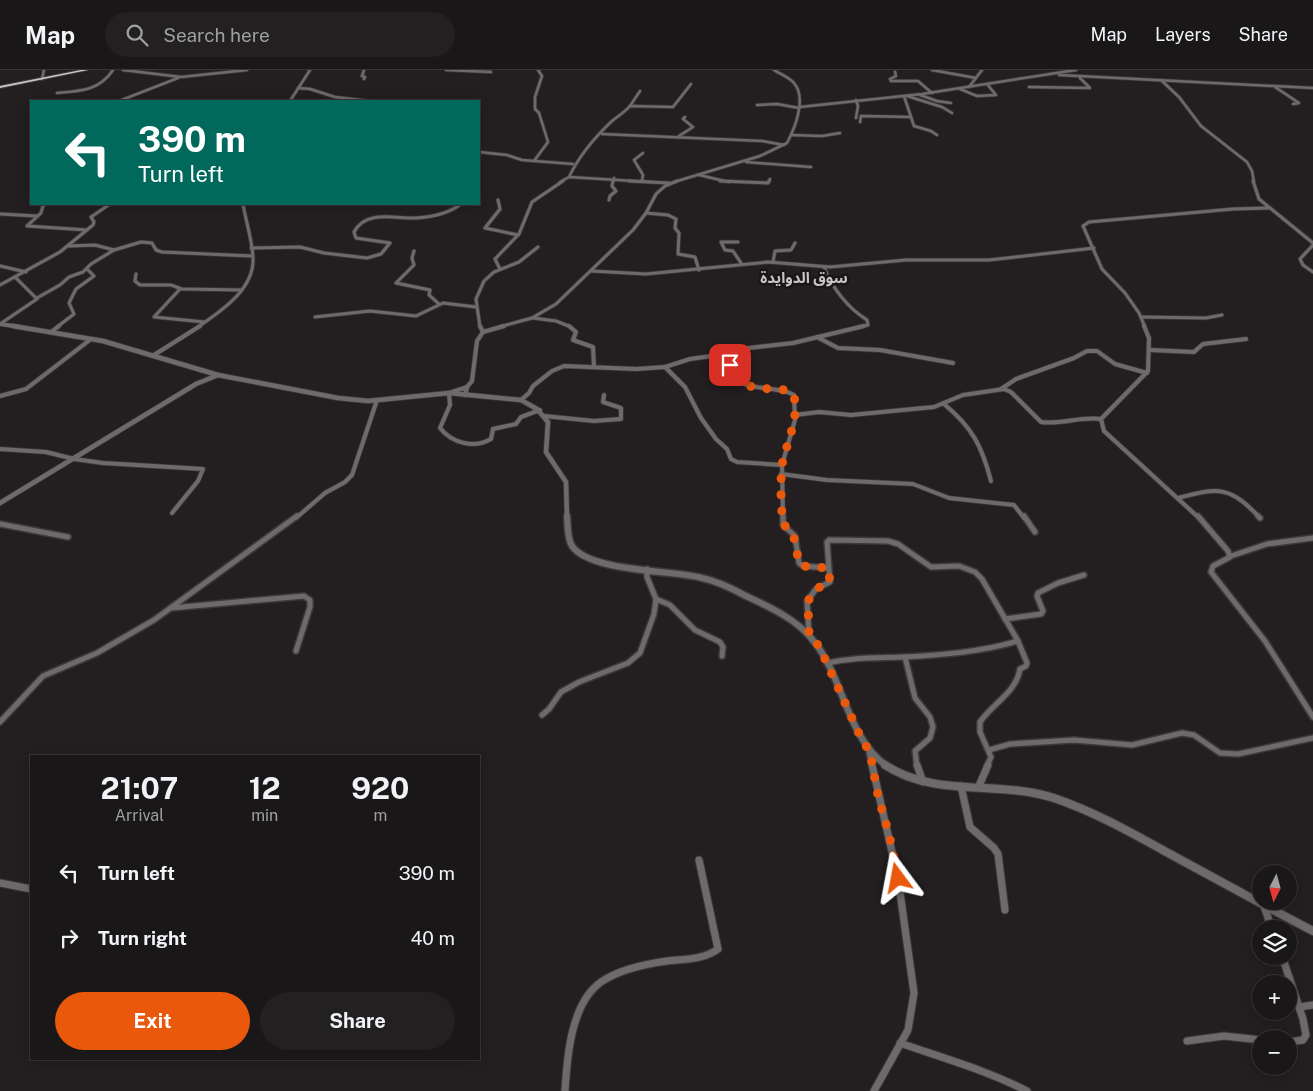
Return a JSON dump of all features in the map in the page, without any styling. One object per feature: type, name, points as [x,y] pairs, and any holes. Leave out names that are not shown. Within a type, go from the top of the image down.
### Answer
[{"type":"highway","points":[[0,87],[86,70]]},
{"type":"street","points":[[42,79],[44,70]]},
{"type":"street","points":[[57,94],[93,89],[109,77],[113,70]]},
{"type":"street","points":[[123,70],[181,77],[248,70]]},
{"type":"street","points":[[291,100],[310,70]]},
{"type":"street","points":[[364,70],[362,75],[365,77],[364,79]]},
{"type":"street","points":[[446,70],[491,72]]},
{"type":"street","points":[[534,161],[548,142],[539,113],[535,109],[535,97],[542,76],[538,70]]},
{"type":"street","points":[[500,269],[495,259],[518,235],[532,202],[551,187],[569,177],[614,178],[669,183],[743,162],[784,145],[791,135],[799,107],[795,85],[774,70]]},
{"type":"street","points":[[932,70],[976,78]]},
{"type":"street","points":[[970,87],[982,70]]},
{"type":"street","points":[[1046,70],[1051,74]]},
{"type":"street","points":[[758,106],[777,104],[799,107],[906,96],[1076,70]]},
{"type":"street","points":[[894,72],[896,76],[890,79],[891,81],[918,81],[932,93]]},
{"type":"street","points":[[1046,75],[1313,88]]},
{"type":"street","points":[[1028,87],[1090,88],[1082,78],[1065,76]]},
{"type":"street","points":[[122,100],[181,77]]},
{"type":"street","points":[[1160,80],[1178,95],[1201,126],[1247,162],[1251,168],[1256,194],[1269,208],[1313,244],[1300,259],[1313,272]]},
{"type":"street","points":[[630,106],[673,107],[692,84]]},
{"type":"street","points":[[960,88],[967,94],[974,96],[996,95],[987,84]]},
{"type":"street","points":[[1274,86],[1299,103],[1294,104]]},
{"type":"street","points":[[298,88],[310,88],[324,95],[360,100]]},
{"type":"street","points":[[569,177],[574,164],[630,106],[640,91]]},
{"type":"street","points":[[920,94],[937,101],[951,103]]},
{"type":"street","points":[[906,96],[920,102],[946,108],[952,113]]},
{"type":"street","points":[[906,96],[914,126],[931,131],[937,135]]},
{"type":"street","points":[[856,100],[858,106],[856,118]]},
{"type":"street","points":[[860,122],[861,117],[864,116],[911,117]]},
{"type":"street","points":[[679,137],[693,127],[685,122],[683,118],[685,117]]},
{"type":"street","points":[[791,135],[822,136],[840,133]]},
{"type":"street","points":[[602,134],[769,142],[784,145]]},
{"type":"street","points":[[480,152],[534,161],[574,164]]},
{"type":"street","points":[[642,180],[643,175],[634,160],[643,153]]},
{"type":"street","points":[[743,162],[811,166]]},
{"type":"street","points":[[699,174],[714,180],[747,183],[768,183],[770,180]]},
{"type":"street","points":[[609,200],[610,196],[616,191],[612,186],[614,178]]},
{"type":"street","points":[[465,395],[466,387],[473,378],[477,341],[483,332],[532,318],[556,304],[633,230],[646,213],[656,194],[669,183]]},
{"type":"street","points":[[498,200],[500,209],[485,227],[518,235]]},
{"type":"street","points":[[45,205],[27,226],[87,230]]},
{"type":"street","points":[[0,285],[26,272],[68,246],[94,222],[91,217],[109,205]]},
{"type":"street","points":[[154,355],[228,305],[242,290],[251,272],[252,256],[243,205]]},
{"type":"street","points":[[251,248],[300,246],[330,254],[372,258],[381,254],[390,243],[374,239],[356,238],[354,232],[358,226],[379,216],[414,218],[440,215],[450,212],[460,205]]},
{"type":"street","points":[[1101,419],[1146,373],[1149,367],[1149,338],[1141,317],[1125,292],[1104,272],[1083,226],[1085,224],[1196,212],[1269,208]]},
{"type":"street","points":[[646,213],[668,215],[676,219],[675,228],[679,233],[678,254],[695,257],[699,270]]},
{"type":"street","points":[[0,214],[37,216]]},
{"type":"street","points":[[0,324],[37,298],[60,285],[67,278],[87,269],[91,264],[114,250],[145,242],[152,243],[156,250],[162,252],[252,256]]},
{"type":"street","points":[[738,242],[721,242],[725,250],[733,251],[741,263]]},
{"type":"street","points":[[773,262],[775,251],[791,250],[795,244]]},
{"type":"street","points":[[68,246],[95,245],[114,250]]},
{"type":"street","points":[[483,332],[480,329],[476,307],[477,292],[480,286],[489,275],[500,269],[512,267],[538,247]]},
{"type":"street","points":[[591,271],[646,274],[699,270],[741,263],[773,262],[824,267],[906,260],[989,260],[1094,248]]},
{"type":"street","points":[[414,251],[412,258],[414,265],[396,283],[430,290],[429,295],[439,304]]},
{"type":"street","points":[[0,266],[26,272]]},
{"type":"street","points":[[521,400],[529,393],[533,386],[557,368],[574,365],[636,369],[666,367],[690,359],[748,347],[793,343],[817,336],[865,327],[869,324],[867,320],[851,310],[824,267]]},
{"type":"street","points":[[51,332],[74,314],[69,303],[75,290],[94,276],[87,269]]},
{"type":"street","points":[[136,274],[135,281],[138,284],[171,285],[180,289],[242,290]]},
{"type":"street","points":[[15,277],[37,298]]},
{"type":"street","points":[[180,289],[154,316],[204,322]]},
{"type":"street","points":[[315,317],[370,311],[416,316],[439,304],[476,307]]},
{"type":"street","points":[[1141,317],[1196,318],[1222,315]]},
{"type":"street","points":[[532,318],[559,322],[572,327],[576,332],[573,340],[593,347],[594,366]]},
{"type":"street","points":[[0,324],[91,339],[154,355],[218,375],[338,398],[360,401],[449,393],[521,400],[540,410],[549,426],[545,443],[547,455],[566,483],[568,526],[573,547],[583,557],[600,563],[692,575],[712,580],[785,618],[809,635],[819,646],[862,740],[870,752],[882,764],[897,774],[911,780],[1023,790],[1046,795],[1087,811],[1121,828],[1252,899]]},
{"type":"street","points":[[817,336],[837,348],[874,349],[918,356],[934,362],[953,364]]},
{"type":"street","points":[[0,396],[26,390],[91,339]]},
{"type":"street","points":[[1150,350],[1194,352],[1206,343],[1246,340]]},
{"type":"street","points":[[1001,390],[1016,379],[1091,350],[1103,354],[1120,366],[1146,373]]},
{"type":"street","points":[[727,352],[730,370],[746,386],[791,391],[794,395],[795,415],[781,474],[783,524],[794,536],[797,562],[803,566],[828,568]]},
{"type":"street","points":[[666,367],[685,386],[701,418],[716,439],[727,449],[731,459],[737,462],[782,465]]},
{"type":"street","points":[[196,384],[206,371]]},
{"type":"street","points":[[0,503],[196,384],[218,375]]},
{"type":"street","points":[[449,393],[466,387]]},
{"type":"street","points":[[795,415],[818,412],[851,415],[891,410],[934,408],[963,395],[1001,390],[1011,392],[1041,422],[1068,423],[1091,417],[1101,419]]},
{"type":"street","points":[[449,393],[450,405],[440,428],[452,439],[461,442],[490,441],[493,429],[516,424],[521,417],[540,410]]},
{"type":"street","points":[[544,416],[588,420],[620,419],[621,408],[603,402],[604,395]]},
{"type":"street","points":[[0,722],[43,676],[84,659],[123,639],[170,608],[302,513],[325,493],[349,479],[365,440],[377,400]]},
{"type":"street","points":[[944,404],[969,425],[982,450],[991,481]]},
{"type":"street","points":[[1101,419],[1104,431],[1108,436],[1200,518],[1231,556]]},
{"type":"street","points":[[0,449],[46,452],[74,459],[103,463],[204,469],[198,481],[172,514]]},
{"type":"street","points":[[781,474],[827,480],[913,484],[949,498],[1014,505],[1022,511],[1024,521],[1035,532]]},
{"type":"street","points":[[1178,498],[1224,491],[1240,498],[1260,518]]},
{"type":"street","points":[[0,524],[68,537]]},
{"type":"street","points":[[1313,538],[1267,544],[1231,556],[1229,559],[1213,566],[1211,572],[1265,641],[1313,717]]},
{"type":"street","points":[[809,635],[808,601],[816,589],[830,582],[827,542],[829,540],[893,542],[923,559],[931,566],[958,566],[975,572],[982,580],[1018,641],[1027,663],[1020,670],[1021,677],[1000,702],[979,722],[979,730],[991,757],[979,786]]},
{"type":"street","points":[[542,715],[549,709],[561,692],[579,682],[628,663],[640,653],[654,614],[656,599],[647,577],[647,569]]},
{"type":"street","points":[[1005,619],[1041,614],[1043,611],[1037,596],[1038,593],[1058,583],[1084,575]]},
{"type":"street","points":[[170,608],[304,596],[310,600],[310,607],[296,651]]},
{"type":"street","points":[[656,599],[670,605],[695,630],[720,642],[723,647],[722,656]]},
{"type":"street","points":[[827,663],[848,658],[905,657],[987,650],[1018,641]]},
{"type":"street","points":[[905,657],[915,698],[930,717],[933,727],[930,738],[915,751],[916,760],[924,782]]},
{"type":"street","points":[[989,750],[1010,744],[1074,740],[1132,745],[1182,733],[1194,735],[1214,750],[1226,755],[1313,738]]},
{"type":"street","points":[[870,752],[878,796],[888,829],[898,878],[913,980],[912,1010],[908,1030],[874,1091]]},
{"type":"street","points":[[961,785],[970,827],[994,848],[998,854],[1005,910]]},
{"type":"street","points":[[565,1091],[570,1045],[577,1014],[594,988],[616,974],[634,967],[700,957],[714,953],[718,949],[699,860]]},
{"type":"street","points":[[0,884],[30,888]]},
{"type":"street","points":[[1273,910],[1313,931]]},
{"type":"street","points":[[1285,965],[1306,1035],[1303,1040],[1297,1041]]},
{"type":"street","points":[[1299,1007],[1313,1005]]},
{"type":"street","points":[[1188,1041],[1206,1036],[1235,1036],[1252,1039]]},
{"type":"street","points":[[900,1043],[958,1061],[1008,1081],[1027,1091]]},
{"type":"district","name":"سوق الدوايدة","points":[[804,277]]},
{"type":"route","points":[[730,365],[730,370],[734,376],[746,386],[786,390],[791,391],[794,395],[795,420],[783,460],[781,474],[783,524],[793,533],[797,562],[803,566],[828,568],[830,582],[816,589],[810,595],[808,601],[809,635],[819,646],[862,740],[870,752],[878,796],[884,813],[898,878]]}]
